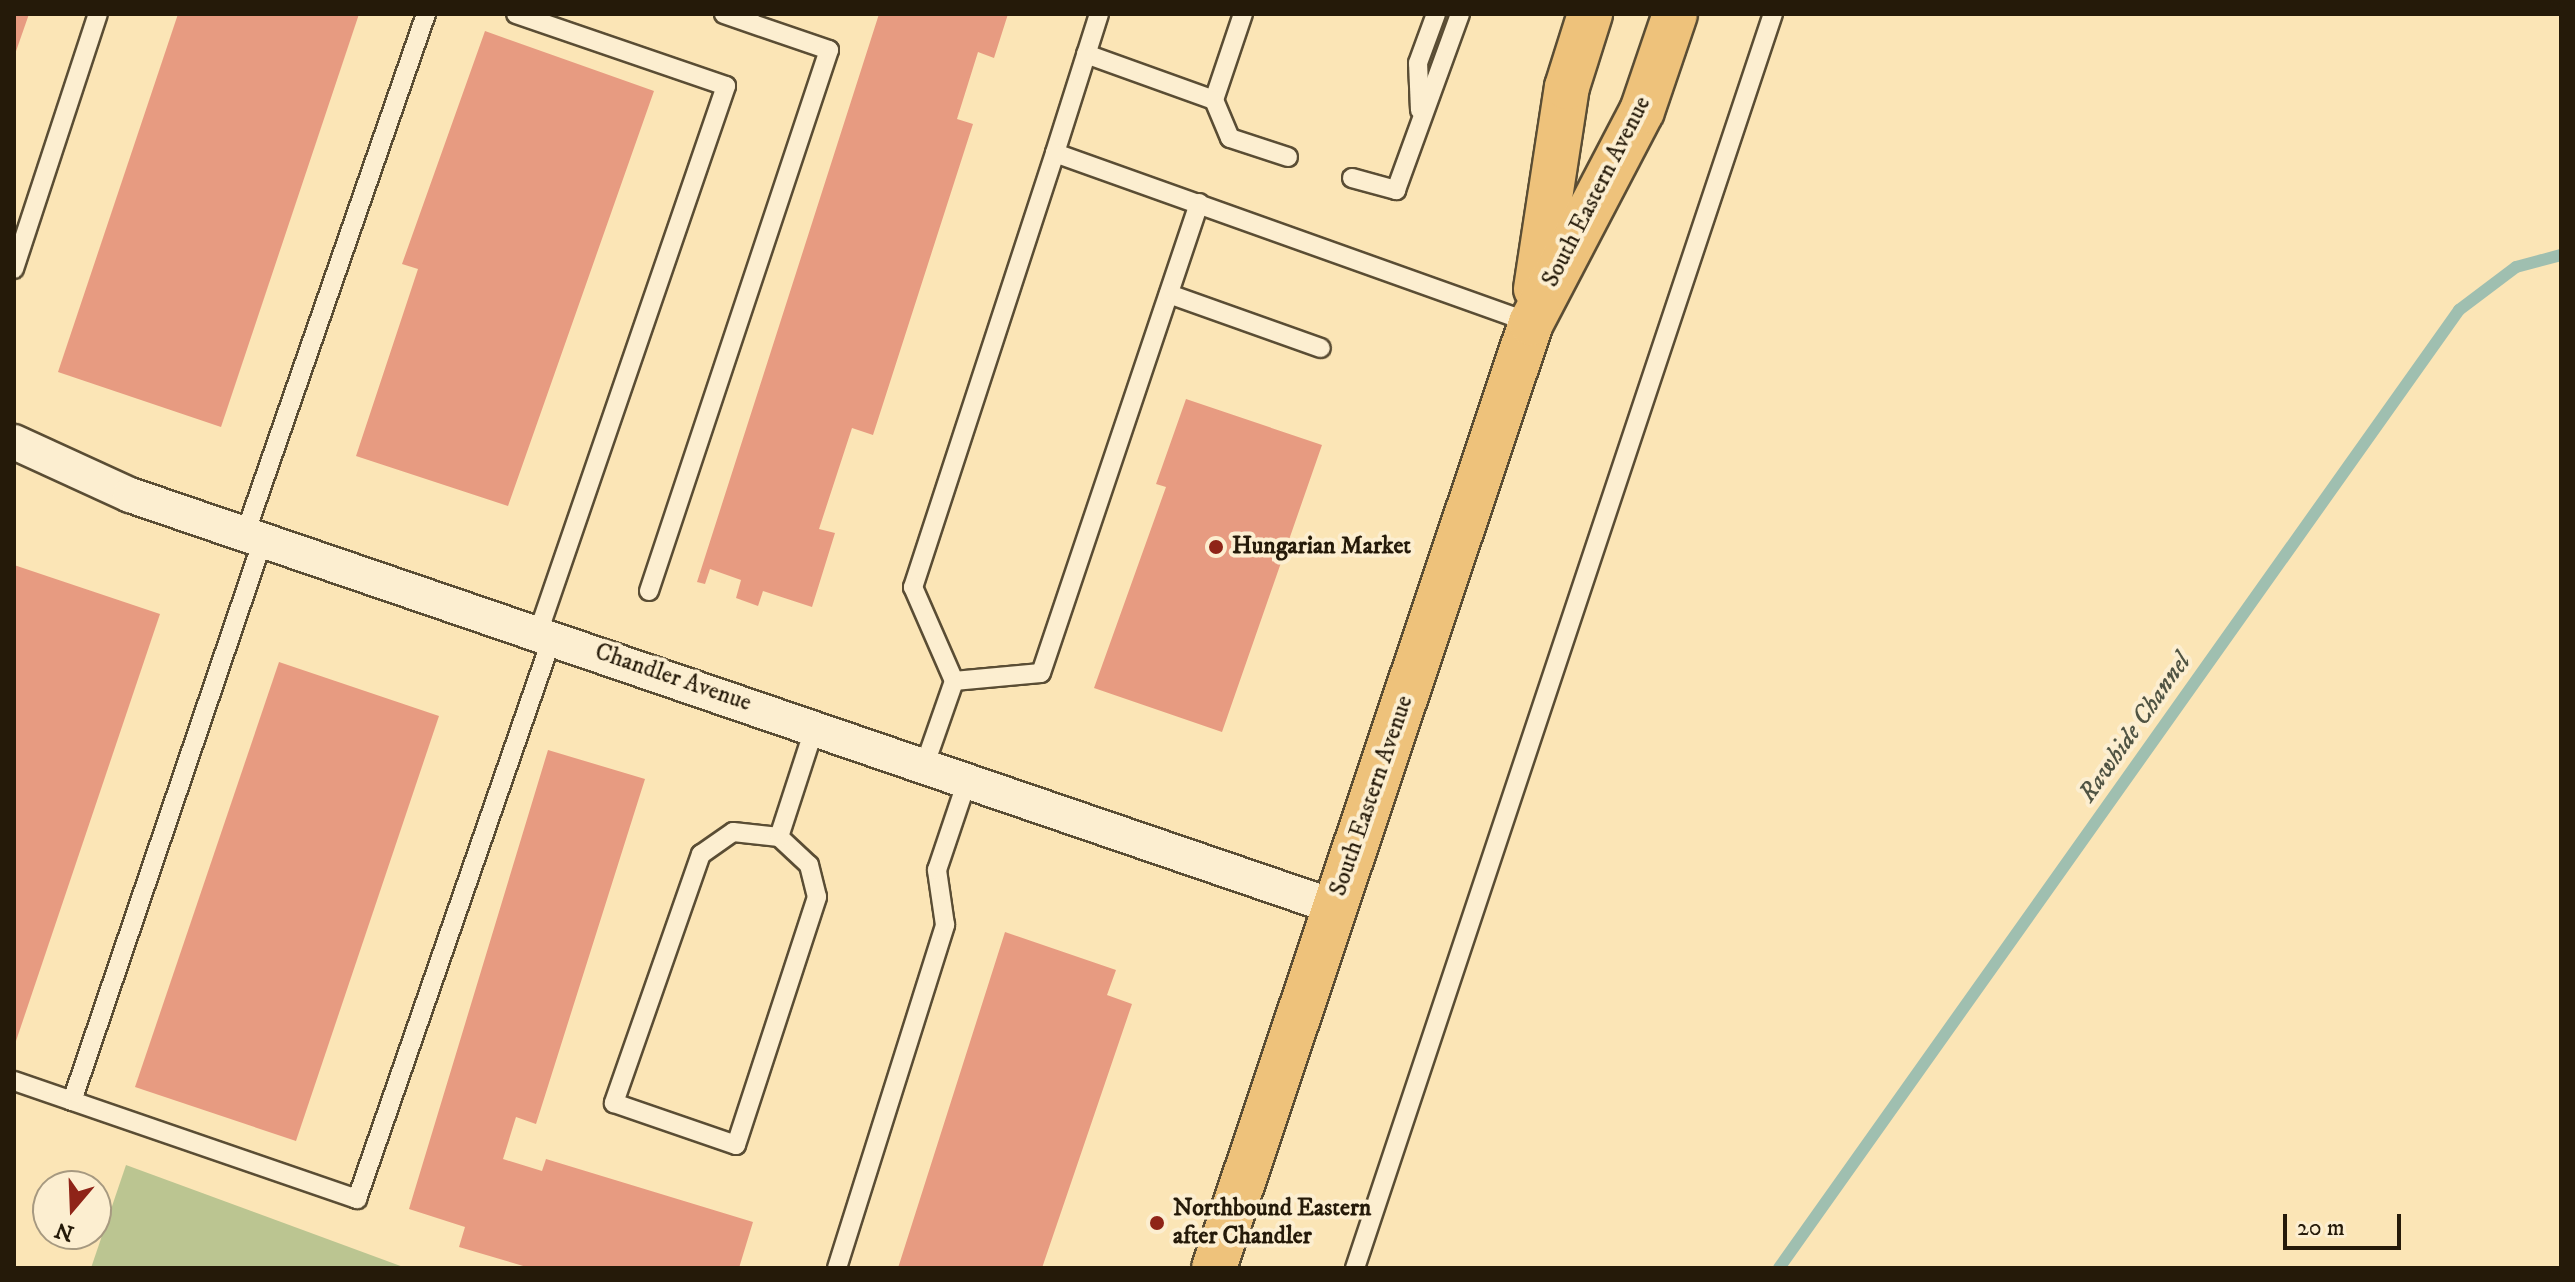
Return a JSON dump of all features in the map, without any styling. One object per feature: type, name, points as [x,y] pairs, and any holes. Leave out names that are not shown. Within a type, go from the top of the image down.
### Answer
[{"type":"main road","name":"South Eastern Avenue","points":[[1531,323],[1567,87],[1590,14]]},
{"type":"main road","name":"South Eastern Avenue","points":[[1214,1268],[1531,323],[1642,111],[1675,14]]},
{"type":"street","name":"Chandler Avenue","points":[[14,442],[130,495],[968,778],[1335,907]]},
{"type":"lane","points":[[14,269],[98,14]]},
{"type":"lane","points":[[72,1101],[426,14]]},
{"type":"lane","points":[[14,1081],[357,1199],[726,86],[516,14]]},
{"type":"lane","points":[[649,591],[829,50],[724,14]]},
{"type":"lane","points":[[925,764],[954,681],[913,587],[1099,14]]},
{"type":"lane","points":[[1243,14],[1214,100],[1230,138],[1288,157]]},
{"type":"lane","points":[[1420,121],[1418,63],[1436,14]]},
{"type":"lane","points":[[1352,178],[1396,190],[1460,14]]},
{"type":"lane","points":[[1355,1268],[1773,14]]},
{"type":"lane","points":[[1086,54],[1214,100]]},
{"type":"lane","points":[[1055,153],[1531,323]]},
{"type":"lane","points":[[954,681],[1041,673],[1199,203]]},
{"type":"lane","points":[[1169,294],[1321,348]]},
{"type":"lane","points":[[779,837],[815,726]]},
{"type":"lane","points":[[837,1268],[945,925],[937,870],[968,778]]},
{"type":"lane","points":[[733,832],[779,837],[809,865],[817,897],[736,1145],[614,1103],[701,854],[733,832]]},
{"type":"green space","points":[[126,1165],[406,1268],[91,1268],[97,1250],[112,1250],[112,1206]]},
{"type":"building","points":[[14,14],[29,14],[14,57]]},
{"type":"building","points":[[178,14],[359,14],[221,427],[58,372]]},
{"type":"building","points":[[879,14],[1008,14],[994,58],[978,52],[957,119],[973,124],[873,435],[852,428],[819,529],[835,533],[812,607],[763,591],[758,606],[736,598],[741,580],[710,569],[705,584],[697,582]]},
{"type":"building","points":[[485,31],[654,91],[508,506],[356,456],[418,269],[402,264]]},
{"type":"building","name":"Hungarian Market","points":[[1186,399],[1322,445],[1222,732],[1094,688],[1166,487],[1156,484]]},
{"type":"building","points":[[14,565],[160,614],[15,1044],[14,1044]]},
{"type":"building","points":[[279,662],[439,716],[296,1141],[135,1087]]},
{"type":"building","points":[[548,750],[645,779],[536,1124],[516,1117],[503,1159],[542,1171],[546,1159],[753,1222],[739,1268],[530,1268],[459,1247],[465,1227],[409,1209]]},
{"type":"building","points":[[1005,932],[1116,970],[1107,995],[1132,1004],[1042,1268],[898,1268]]},
{"type":"waterway","name":"Rawhide Channel","points":[[1779,1268],[2459,310],[2516,267],[2561,255]]},
{"type":"place","name":"Hungarian Market","points":[[1216,547]]},
{"type":"place","name":"Northbound Eastern after Chandler","points":[[1157,1223]]}]
